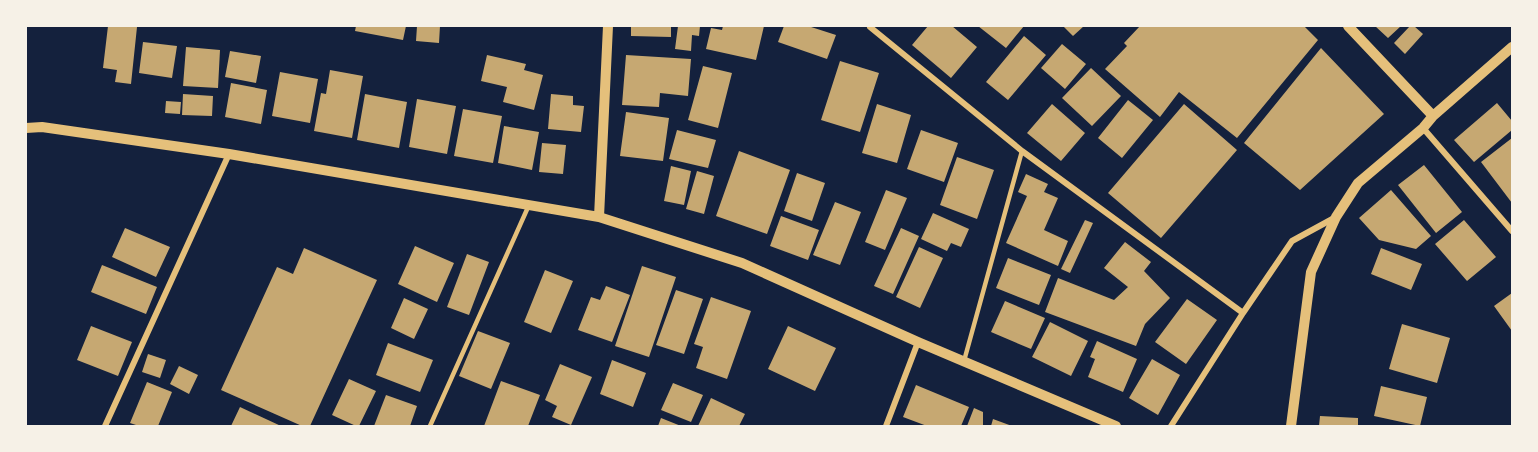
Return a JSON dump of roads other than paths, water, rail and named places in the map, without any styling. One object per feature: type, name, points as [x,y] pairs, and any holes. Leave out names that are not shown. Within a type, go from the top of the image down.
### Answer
[{"type":"street","points":[[599,217],[609,26]]},
{"type":"street","points":[[1348,26],[1433,116]]},
{"type":"street","points":[[870,27],[1022,151],[1243,313]]},
{"type":"street","points":[[1291,426],[1311,272],[1336,217],[1358,183],[1423,128],[1433,116],[1512,47]]},
{"type":"street","points":[[26,128],[42,128],[229,154],[599,217],[742,263],[918,342],[1116,426]]},
{"type":"street","points":[[1423,128],[1512,231]]},
{"type":"street","points":[[105,426],[229,154]]},
{"type":"street","points":[[1171,426],[1292,241],[1336,217]]},
{"type":"street","points":[[886,426],[918,342]]},
{"type":"lane","points":[[964,362],[1022,151]]},
{"type":"lane","points":[[430,426],[528,205]]}]
